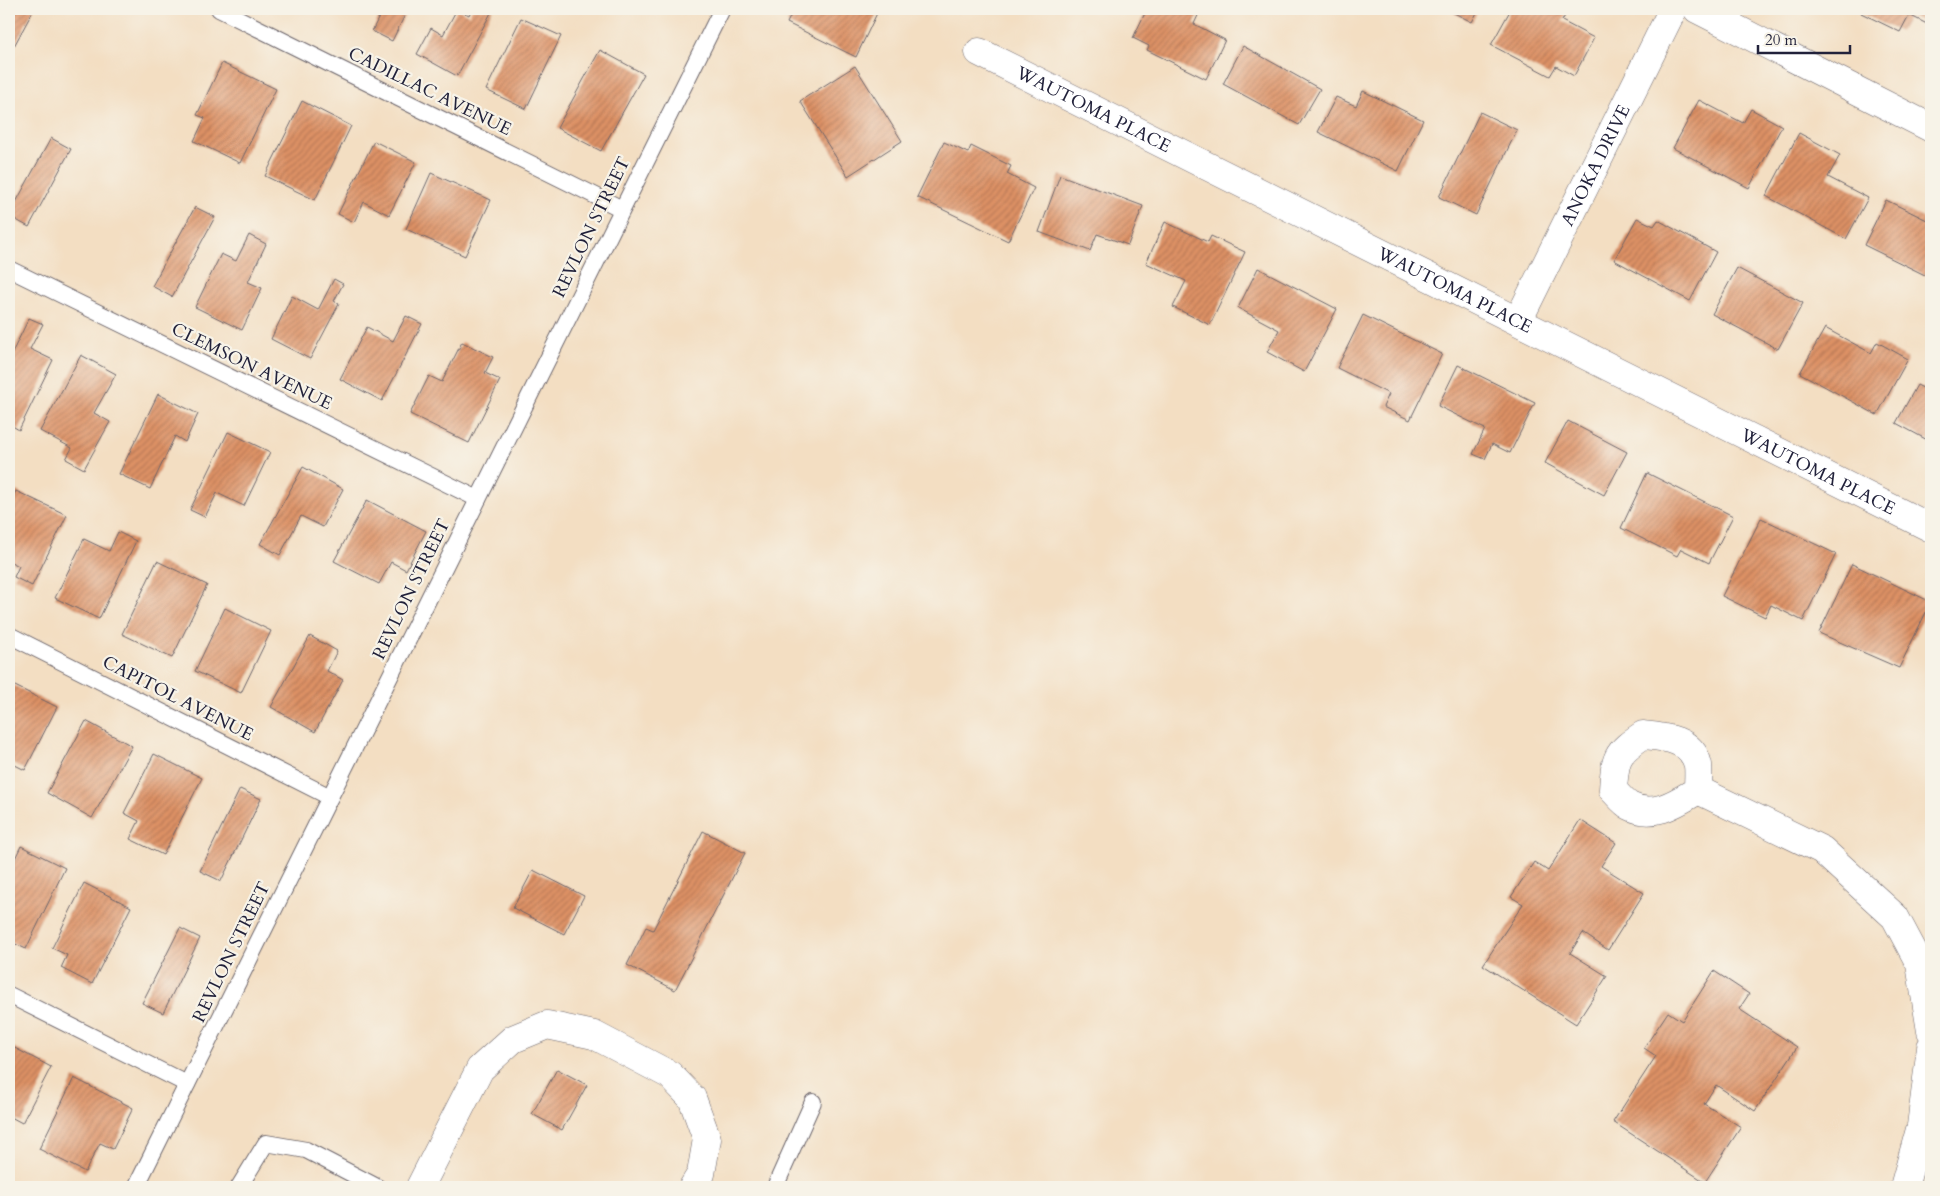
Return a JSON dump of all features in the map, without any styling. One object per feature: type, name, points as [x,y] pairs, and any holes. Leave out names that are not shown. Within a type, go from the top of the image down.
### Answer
[{"type":"street","name":"ANOKA DRIVE","points":[[1518,321],[1673,9]]},
{"type":"street","points":[[1697,9],[1931,128]]},
{"type":"street","name":"WAUTOMA PLACE","points":[[979,52],[1931,528]]},
{"type":"street","points":[[1698,790],[1822,850],[1895,916],[1920,964],[1931,1031]]},
{"type":"street","points":[[420,1187],[480,1068],[513,1038],[547,1025],[594,1035],[670,1074],[692,1098],[707,1139],[701,1174],[694,1187]]},
{"type":"street","points":[[1904,1187],[1921,1126],[1931,1047]]},
{"type":"lane","name":"CADILLAC AVENUE","points":[[219,9],[622,209]]},
{"type":"lane","name":"REVLON STREET","points":[[136,1187],[722,9]]},
{"type":"lane","name":"CLEMSON AVENUE","points":[[9,269],[478,499]]},
{"type":"lane","name":"CAPITOL AVENUE","points":[[9,635],[330,797]]},
{"type":"lane","points":[[9,995],[187,1084]]},
{"type":"lane","points":[[775,1187],[813,1102]]},
{"type":"lane","points":[[239,1187],[266,1143],[306,1150],[377,1187]]},
{"type":"building","points":[[12,9],[34,9],[13,48],[9,46],[9,14]]},
{"type":"building","points":[[383,9],[408,9],[392,41],[372,31]]},
{"type":"building","points":[[457,9],[469,15],[472,9],[493,9],[457,76],[417,54],[431,28],[443,35]]},
{"type":"building","points":[[794,9],[879,9],[856,57],[787,23]]},
{"type":"building","points":[[1147,9],[1201,9],[1194,24],[1225,40],[1206,79],[1147,50],[1149,46],[1133,38]]},
{"type":"building","points":[[1446,9],[1479,9],[1472,22]]},
{"type":"building","points":[[1511,9],[1561,9],[1567,12],[1562,21],[1594,38],[1574,76],[1556,66],[1550,76],[1491,45]]},
{"type":"building","points":[[1863,9],[1931,9],[1931,26],[1909,15],[1900,32],[1861,13]]},
{"type":"building","points":[[521,18],[561,36],[526,109],[486,90]]},
{"type":"building","points":[[1243,46],[1320,89],[1299,125],[1223,84]]},
{"type":"building","points":[[600,50],[644,74],[601,151],[557,128]]},
{"type":"building","points":[[222,63],[276,89],[240,163],[194,141],[205,118],[197,115]]},
{"type":"building","points":[[855,66],[902,141],[848,176],[800,101]]},
{"type":"building","points":[[1363,91],[1423,120],[1398,171],[1318,132],[1336,97],[1356,106]]},
{"type":"building","points":[[1699,100],[1743,123],[1751,109],[1782,126],[1749,188],[1673,148]]},
{"type":"building","points":[[302,101],[351,126],[315,200],[265,176]]},
{"type":"building","points":[[1480,112],[1517,130],[1476,215],[1439,197]]},
{"type":"building","points":[[1799,133],[1840,155],[1828,177],[1868,198],[1846,239],[1766,196]]},
{"type":"building","points":[[51,138],[71,149],[29,227],[9,215]]},
{"type":"building","points":[[374,141],[416,162],[389,215],[364,202],[354,222],[338,214]]},
{"type":"building","points":[[944,142],[968,153],[971,146],[1011,166],[1007,174],[1034,188],[1008,241],[917,197]]},
{"type":"building","points":[[431,173],[491,200],[465,256],[406,229]]},
{"type":"building","points":[[1060,175],[1143,206],[1128,245],[1097,234],[1090,251],[1039,232]]},
{"type":"building","points":[[1886,200],[1931,222],[1931,278],[1864,245]]},
{"type":"building","points":[[195,207],[215,217],[172,297],[152,286]]},
{"type":"building","points":[[1637,218],[1654,226],[1658,220],[1716,252],[1690,301],[1614,260]]},
{"type":"building","points":[[1165,222],[1208,242],[1211,236],[1245,252],[1210,325],[1173,307],[1186,281],[1146,263]]},
{"type":"building","points":[[249,235],[266,244],[248,282],[262,288],[242,330],[195,307],[221,254],[236,261]]},
{"type":"building","points":[[1258,268],[1337,309],[1304,372],[1267,352],[1279,330],[1238,308]]},
{"type":"building","points":[[1737,268],[1803,303],[1778,349],[1712,314]]},
{"type":"building","points":[[334,279],[343,284],[334,301],[339,304],[310,359],[271,339],[292,296],[318,310]]},
{"type":"building","points":[[1363,315],[1442,354],[1410,420],[1383,407],[1389,394],[1337,368]]},
{"type":"building","points":[[406,316],[422,324],[382,401],[340,379],[367,327],[393,341]]},
{"type":"building","points":[[29,318],[43,324],[30,349],[53,360],[19,430],[9,424],[9,359]]},
{"type":"building","points":[[1825,328],[1871,353],[1877,342],[1908,359],[1877,415],[1800,373]]},
{"type":"building","points":[[462,342],[493,357],[485,373],[500,380],[469,443],[410,414],[429,376],[442,382]]},
{"type":"building","points":[[81,355],[116,374],[94,413],[110,422],[84,469],[66,459],[72,448],[40,431]]},
{"type":"building","points":[[1458,365],[1535,403],[1510,453],[1492,444],[1485,459],[1473,454],[1485,429],[1438,406]]},
{"type":"building","points":[[1917,385],[1931,392],[1931,442],[1896,423]]},
{"type":"building","points":[[158,394],[198,414],[185,442],[175,436],[150,489],[119,474]]},
{"type":"building","points":[[1568,421],[1627,452],[1604,495],[1545,463]]},
{"type":"building","points":[[228,432],[270,452],[244,506],[217,493],[205,517],[190,510]]},
{"type":"building","points":[[303,467],[343,489],[323,527],[301,516],[280,555],[260,544]]},
{"type":"building","points":[[1647,473],[1733,516],[1709,563],[1681,549],[1677,556],[1621,528]]},
{"type":"building","points":[[16,491],[67,515],[32,586],[14,577],[19,566],[9,561],[9,505]]},
{"type":"building","points":[[367,500],[426,531],[406,570],[391,562],[379,584],[334,561]]},
{"type":"building","points":[[1761,518],[1836,554],[1803,621],[1771,605],[1765,617],[1722,596]]},
{"type":"building","points":[[118,532],[136,541],[99,619],[55,598],[84,539],[109,551]]},
{"type":"building","points":[[157,561],[207,585],[172,658],[122,634]]},
{"type":"building","points":[[1852,564],[1931,602],[1899,668],[1819,633]]},
{"type":"building","points":[[225,608],[271,631],[241,693],[195,671]]},
{"type":"building","points":[[310,636],[337,651],[327,671],[343,680],[315,732],[271,707]]},
{"type":"building","points":[[13,685],[57,707],[25,770],[9,762],[9,693]]},
{"type":"building","points":[[86,721],[132,746],[92,818],[47,793]]},
{"type":"building","points":[[154,754],[202,778],[163,855],[130,839],[139,821],[124,813]]},
{"type":"building","points":[[240,789],[261,799],[221,881],[200,871]]},
{"type":"building","points":[[1580,820],[1616,843],[1601,866],[1644,893],[1608,950],[1583,933],[1570,953],[1607,976],[1576,1024],[1483,965],[1523,904],[1511,897],[1534,862],[1548,871]]},
{"type":"building","points":[[703,831],[745,853],[675,990],[627,965],[646,927],[653,930]]},
{"type":"building","points":[[21,846],[65,868],[26,949],[9,941],[9,871]]},
{"type":"building","points":[[533,870],[584,896],[564,934],[513,908]]},
{"type":"building","points":[[84,883],[131,907],[92,984],[61,968],[67,955],[52,948]]},
{"type":"building","points":[[180,928],[200,938],[163,1013],[142,1003]]},
{"type":"building","points":[[1714,971],[1749,994],[1739,1009],[1797,1047],[1755,1111],[1716,1085],[1704,1104],[1741,1127],[1705,1182],[1613,1122],[1656,1056],[1644,1048],[1668,1012],[1682,1021]]},
{"type":"building","points":[[11,1046],[51,1067],[22,1123],[9,1116],[9,1050]]},
{"type":"building","points":[[557,1069],[587,1085],[562,1130],[532,1114]]},
{"type":"building","points":[[74,1078],[133,1108],[113,1149],[100,1143],[85,1172],[39,1149]]}]
